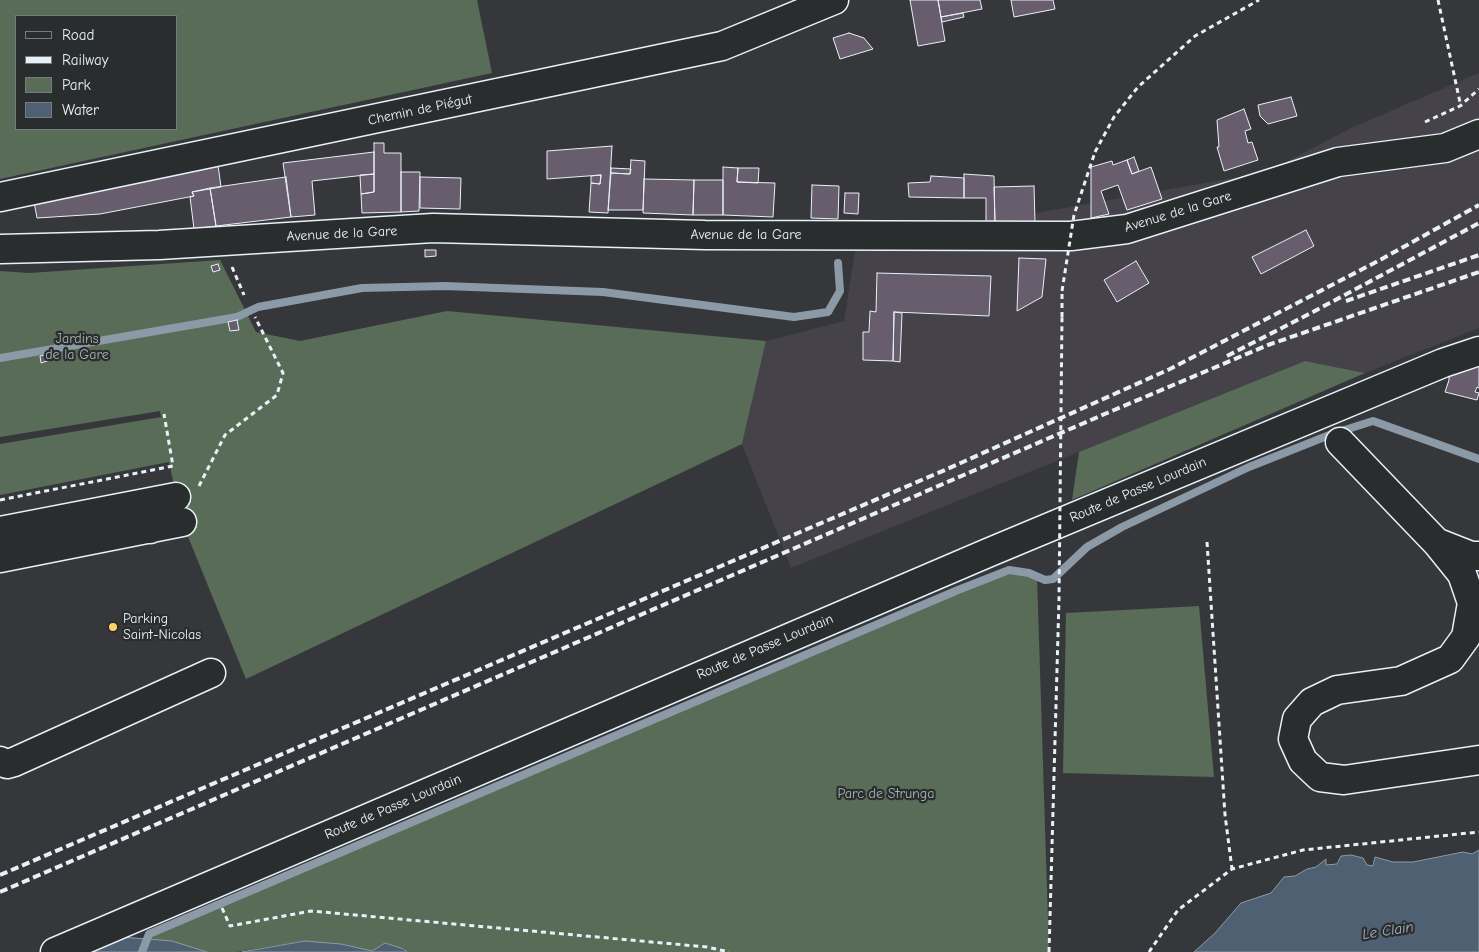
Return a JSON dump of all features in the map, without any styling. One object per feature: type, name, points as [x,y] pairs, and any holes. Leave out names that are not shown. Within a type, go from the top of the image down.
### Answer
[{"type":"street","name":"Chemin de Piégut","points":[[0,197],[722,46],[834,0]]},
{"type":"street","name":"Avenue de la Gare","points":[[0,249],[159,245],[433,228],[714,235],[1071,236],[1127,229],[1338,162],[1445,148],[1479,134]]},
{"type":"street","name":"Route de Passe Lourdain","points":[[55,952],[990,552],[1442,363],[1479,351]]},
{"type":"street","points":[[1340,442],[1437,543],[1462,574],[1472,603],[1466,637],[1450,659],[1402,681],[1337,690],[1312,702],[1297,719],[1293,739],[1303,761],[1320,777],[1344,780],[1479,760]]},
{"type":"street","points":[[0,530],[145,516],[179,510]]},
{"type":"street","points":[[0,558],[145,516]]},
{"type":"street","points":[[1437,543],[1472,556],[1479,556]]},
{"type":"street","points":[[0,761],[7,764],[14,762],[211,673]]},
{"type":"path","points":[[1049,952],[1059,599],[1062,291],[1074,215],[1094,152],[1114,118],[1138,86],[1195,36],[1258,0]]},
{"type":"path","points":[[1438,0],[1460,106],[1479,89]]},
{"type":"path","points":[[179,510],[198,488],[225,435],[277,396],[283,372],[255,317]]},
{"type":"path","points":[[0,500],[174,466],[164,414]]},
{"type":"path","points":[[1206,542],[1225,815],[1232,869]]},
{"type":"path","points":[[1149,952],[1178,910],[1232,869],[1303,850],[1479,832]]},
{"type":"path","points":[[225,914],[230,926],[311,911],[707,947],[729,952]]},
{"type":"shaded area","points":[[1479,73],[1479,328],[1365,373],[1305,361],[791,568],[742,444],[766,341],[844,321],[856,245],[1267,172],[1351,128]]},
{"type":"green space","points":[[0,0],[477,0],[492,73],[0,179]]},
{"type":"green space","name":"Jardins de la Gare","points":[[220,260],[256,332],[300,341],[447,311],[766,341],[742,444],[246,679],[182,522],[169,462],[0,495],[0,444],[161,417],[160,411],[0,437],[0,271],[29,273]]},
{"type":"green space","points":[[1305,361],[1365,373],[1072,500],[1079,452]]},
{"type":"green space","name":"Parc de Strunga","points":[[1009,570],[1037,576],[1049,952],[407,952],[404,948],[372,951],[305,941],[237,952],[207,952],[145,939],[149,934]]},
{"type":"green space","points":[[1199,606],[1214,777],[1063,773],[1066,613]]},
{"type":"water","name":"Le Clain","points":[[1479,850],[1479,952],[1194,952],[1215,933],[1241,903],[1271,893],[1284,877],[1295,876],[1307,869],[1316,867],[1326,859],[1326,865],[1337,864],[1341,856],[1351,855],[1363,858],[1367,865],[1373,866],[1375,857],[1393,862],[1413,862],[1463,852],[1472,854]]},
{"type":"water","points":[[122,937],[172,941],[207,952],[93,952]]},
{"type":"water","points":[[305,941],[341,944],[372,951],[385,943],[404,949],[407,952],[242,952]]},
{"type":"building","points":[[910,0],[938,0],[945,41],[918,46]]},
{"type":"building","points":[[938,0],[980,0],[982,9],[941,17]]},
{"type":"building","points":[[1011,0],[1053,0],[1055,9],[1014,17]]},
{"type":"building","points":[[963,13],[964,17],[942,22],[941,17]]},
{"type":"building","points":[[849,33],[864,38],[873,49],[840,59],[833,38]]},
{"type":"building","points":[[1291,97],[1297,116],[1268,124],[1260,116],[1258,105]]},
{"type":"building","points":[[1244,109],[1251,129],[1245,131],[1248,143],[1252,142],[1258,160],[1224,171],[1217,147],[1219,147],[1217,120]]},
{"type":"building","points":[[374,143],[384,143],[384,153],[401,153],[401,212],[362,213],[361,194],[374,192]]},
{"type":"building","points":[[612,146],[608,213],[589,212],[591,183],[600,184],[601,175],[547,179],[547,151]]},
{"type":"building","points":[[374,152],[374,174],[312,181],[315,215],[291,217],[283,163]]},
{"type":"building","points":[[1134,157],[1139,171],[1132,174],[1127,160]]},
{"type":"building","points":[[631,160],[645,161],[643,210],[608,210],[611,173],[630,174]]},
{"type":"building","points":[[1127,160],[1132,174],[1151,167],[1162,199],[1127,210],[1118,185],[1101,191],[1109,214],[1091,218],[1091,167],[1112,161],[1113,165]]},
{"type":"building","points":[[218,165],[221,187],[192,192],[194,196],[100,214],[37,218],[34,202]]},
{"type":"building","points":[[723,167],[738,168],[737,182],[775,183],[773,217],[723,215]]},
{"type":"building","points":[[611,168],[631,169],[630,174],[611,173]]},
{"type":"building","points":[[738,168],[759,168],[758,183],[737,182]]},
{"type":"building","points":[[401,172],[420,172],[419,211],[401,212]]},
{"type":"building","points":[[374,174],[374,192],[361,194],[360,175]]},
{"type":"building","points":[[964,174],[994,176],[995,223],[986,223],[986,198],[964,198]]},
{"type":"building","points":[[601,175],[600,184],[591,183],[591,176]]},
{"type":"building","points":[[931,176],[964,178],[964,198],[909,197],[908,183],[930,182]]},
{"type":"building","points":[[286,177],[291,217],[216,226],[210,188]]},
{"type":"building","points":[[420,177],[461,178],[460,209],[420,208]]},
{"type":"building","points":[[644,179],[694,180],[693,215],[643,213]]},
{"type":"building","points":[[694,180],[723,180],[723,215],[693,215]]},
{"type":"building","points":[[812,185],[839,186],[838,219],[811,218]]},
{"type":"building","points":[[1034,186],[1035,223],[995,223],[994,187]]},
{"type":"building","points":[[210,188],[216,226],[194,229],[190,197],[194,196],[192,192]]},
{"type":"building","points":[[845,193],[859,193],[858,214],[844,213]]},
{"type":"building","points":[[1306,230],[1314,246],[1261,274],[1252,257]]},
{"type":"building","points":[[425,250],[436,250],[436,256],[425,257]]},
{"type":"building","points":[[1019,258],[1046,259],[1042,297],[1017,311]]},
{"type":"building","points":[[1136,261],[1149,283],[1117,302],[1104,280]]},
{"type":"building","points":[[218,264],[220,270],[213,272],[211,266]]},
{"type":"building","points":[[877,273],[991,276],[989,316],[894,312],[893,361],[863,360],[863,332],[869,332],[870,311],[876,312]]},
{"type":"building","points":[[894,312],[902,313],[900,362],[893,361]]},
{"type":"building","points":[[237,320],[239,330],[230,331],[228,322]]},
{"type":"building","points":[[49,354],[50,360],[41,363],[40,356]]},
{"type":"building","points":[[1479,361],[1479,388],[1477,387],[1475,392],[1479,393],[1477,400],[1445,392],[1449,380],[1449,370]]},
{"type":"waterway","points":[[0,358],[237,317],[258,307],[362,288],[445,286],[603,292],[794,317],[828,312],[840,291],[838,263]]},
{"type":"waterway","points":[[142,952],[149,934],[958,590],[1009,570],[1029,573],[1045,580],[1053,579],[1087,547],[1122,527],[1249,467],[1332,434],[1373,421],[1479,459]]},
{"type":"railway","points":[[0,875],[945,470],[1170,369],[1380,260],[1479,205]]},
{"type":"railway","points":[[1227,356],[1479,223]]},
{"type":"railway","points":[[1346,301],[1479,255]]},
{"type":"railway","points":[[0,892],[1268,345],[1479,272]]},
{"type":"place","name":"Parking Saint-Nicolas","points":[[113,627]]}]
